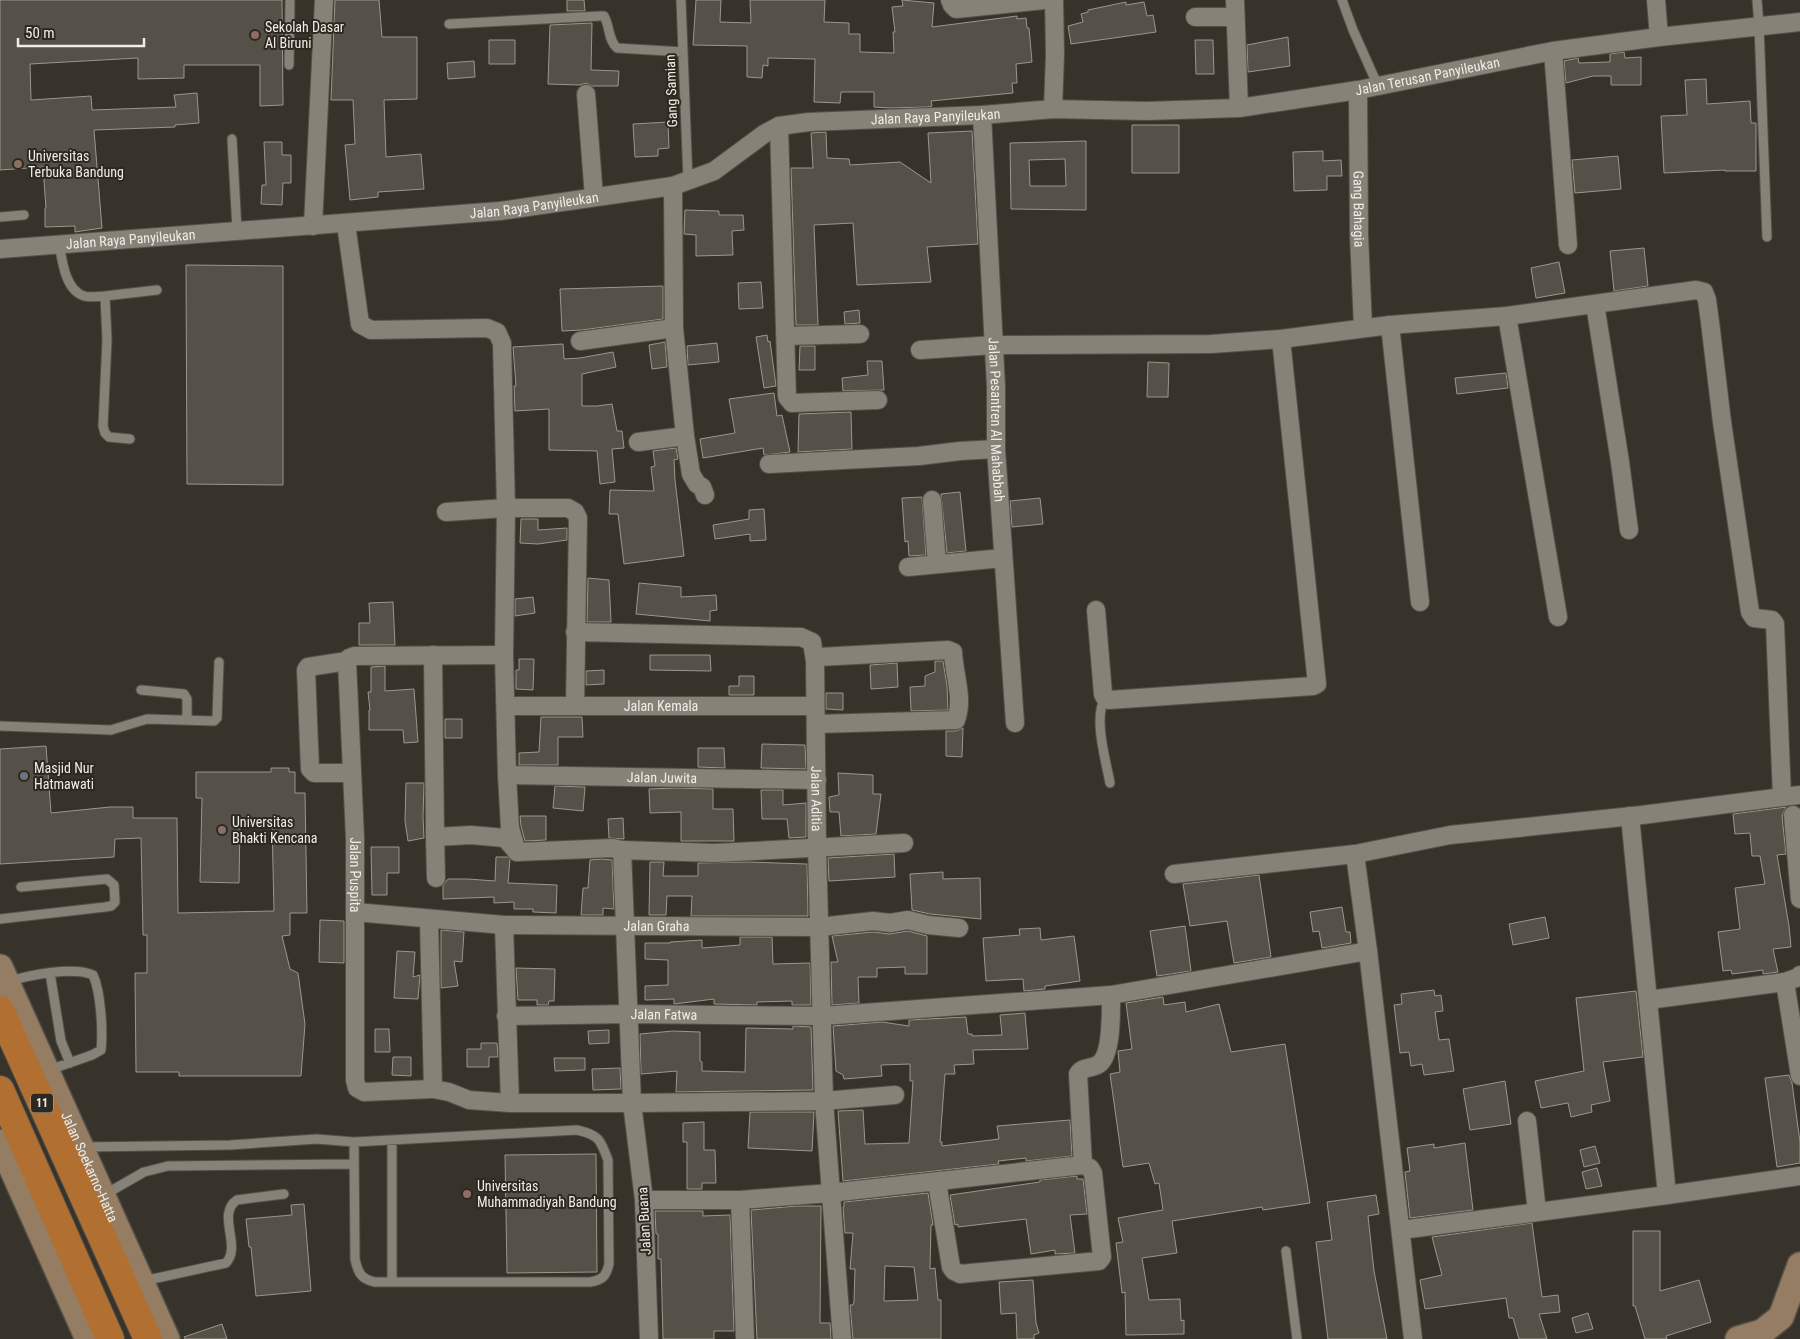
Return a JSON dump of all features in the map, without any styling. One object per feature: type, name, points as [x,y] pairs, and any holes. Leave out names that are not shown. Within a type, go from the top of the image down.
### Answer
[{"type":"highway","name":"Jalan Soekarno-Hatta","points":[[0,1010],[148,1339]]},
{"type":"highway","name":"11","points":[[0,1090],[38,1200],[110,1339]]},
{"type":"main road","name":"Jalan Soekarno-Hatta","points":[[3,975],[167,1339]]},
{"type":"main road","points":[[0,1142],[38,1200],[88,1339]]},
{"type":"main road","points":[[1738,1339],[1762,1332],[1781,1317],[1800,1265]]},
{"type":"street","points":[[313,226],[324,0]]},
{"type":"street","points":[[950,0],[956,9],[962,9],[1044,0]]},
{"type":"street","points":[[1053,108],[1054,0]]},
{"type":"street","points":[[1656,0],[1659,37]]},
{"type":"street","points":[[1195,17],[1235,8],[1239,108]]},
{"type":"street","name":"Jalan Terusan Panyileukan","points":[[1053,108],[1146,111],[1239,108],[1358,90],[1553,51],[1659,37],[1800,22]]},
{"type":"street","points":[[1553,51],[1568,245]]},
{"type":"street","name":"Gang Bahagia","points":[[1358,90],[1359,235],[1363,328]]},
{"type":"street","points":[[586,94],[594,197]]},
{"type":"street","name":"Jalan Raya Panyileukan","points":[[0,249],[59,243],[346,224],[500,211],[680,184],[714,171],[764,134],[779,126],[809,122],[982,115],[1053,108]]},
{"type":"street","name":"Jalan Pesantren Al Mahabbah","points":[[982,115],[994,345],[996,449],[1015,723]]},
{"type":"street","points":[[779,126],[787,397],[792,403],[878,400]]},
{"type":"street","points":[[680,184],[674,328],[691,474],[697,484],[702,487],[705,496]]},
{"type":"street","points":[[346,224],[360,324],[365,328],[370,330],[487,328],[497,332],[502,343],[506,508],[504,656],[507,775],[510,828],[517,852]]},
{"type":"street","points":[[920,350],[994,345],[1211,344],[1390,325],[1507,316],[1696,290],[1704,292],[1750,612],[1754,618],[1772,620],[1775,624],[1782,797]]},
{"type":"street","points":[[1595,304],[1629,530]]},
{"type":"street","points":[[1507,316],[1558,617]]},
{"type":"street","points":[[1390,325],[1420,602]]},
{"type":"street","points":[[580,341],[674,328]]},
{"type":"street","points":[[786,336],[860,334]]},
{"type":"street","points":[[1096,610],[1105,698],[1109,700],[1313,686],[1317,684],[1281,338]]},
{"type":"street","points":[[638,442],[686,436]]},
{"type":"street","points":[[769,464],[919,456],[996,449]]},
{"type":"street","points":[[932,500],[937,564]]},
{"type":"street","points":[[446,512],[506,508],[568,508],[575,512],[578,518],[575,706]]},
{"type":"street","points":[[908,567],[1003,558]]},
{"type":"street","name":"Jalan Aditia","points":[[575,632],[801,638],[810,639],[812,642],[815,661],[817,848],[824,1101],[842,1339]]},
{"type":"street","name":"Jalan Kemala","points":[[506,706],[575,706],[956,720],[960,705],[953,652],[948,650],[819,657],[815,661]]},
{"type":"street","points":[[433,655],[436,878]]},
{"type":"street","points":[[351,773],[314,774],[310,769],[306,670],[311,665],[347,661],[354,656],[504,656]]},
{"type":"street","name":"Jalan Puspita","points":[[347,661],[355,838],[355,1080],[357,1088],[364,1092],[433,1089]]},
{"type":"street","name":"Jalan Juwita","points":[[507,775],[816,780]]},
{"type":"street","points":[[1174,874],[1355,854],[1450,836],[1800,796]]},
{"type":"street","points":[[1793,815],[1800,899]]},
{"type":"street","points":[[1630,816],[1667,1195]]},
{"type":"street","points":[[435,838],[471,835],[505,838],[517,852]]},
{"type":"street","points":[[517,852],[613,848],[622,850],[715,853],[904,843]]},
{"type":"street","name":"Jalan Buana","points":[[622,850],[632,1103],[644,1200],[649,1339]]},
{"type":"street","points":[[1355,854],[1413,1339]]},
{"type":"street","name":"Jalan Graha","points":[[355,912],[429,920],[504,925],[819,927],[873,921],[890,923],[908,920],[928,925],[959,928]]},
{"type":"street","points":[[429,920],[433,1089],[449,1092],[470,1100],[510,1103],[824,1101],[895,1095]]},
{"type":"street","points":[[504,925],[510,1103]]},
{"type":"street","name":"Jalan Fatwa","points":[[506,1016],[628,1014],[822,1016],[1111,995],[1368,951]]},
{"type":"street","points":[[1648,1000],[1793,979],[1800,1076]]},
{"type":"street","points":[[1083,1165],[1078,1074],[1080,1070],[1098,1065],[1106,1052],[1109,1041],[1111,995]]},
{"type":"street","points":[[1527,1121],[1537,1212]]},
{"type":"street","points":[[644,1200],[740,1200],[830,1194],[1083,1165],[1090,1168],[1093,1173],[1102,1257],[1098,1260],[960,1274],[954,1271],[951,1266],[937,1182]]},
{"type":"street","points":[[1401,1230],[1800,1176]]},
{"type":"street","points":[[740,1200],[745,1339]]},
{"type":"lane","points":[[289,65],[290,0]]},
{"type":"lane","name":"Gang Samian","points":[[680,184],[683,52],[681,0]]},
{"type":"lane","points":[[1342,0],[1378,86]]},
{"type":"lane","points":[[1757,0],[1767,237]]},
{"type":"lane","points":[[449,24],[604,16],[611,38],[617,48],[683,52]]},
{"type":"lane","points":[[232,139],[237,230]]},
{"type":"lane","points":[[0,217],[24,215]]},
{"type":"lane","points":[[59,243],[62,261],[69,282],[76,291],[85,296],[105,296],[157,290]]},
{"type":"lane","points":[[105,296],[107,340],[103,426],[109,438],[130,439]]},
{"type":"lane","points":[[0,726],[111,730],[147,719],[214,721],[217,718],[219,662]]},
{"type":"lane","points":[[141,690],[184,694],[187,699],[187,720]]},
{"type":"lane","points":[[1105,698],[1100,710],[1101,735],[1110,783]]},
{"type":"lane","points":[[0,919],[111,906],[115,902],[114,885],[107,879],[21,887]]},
{"type":"lane","points":[[3,975],[26,976],[86,972],[93,975],[98,984],[101,1050],[47,1071]]},
{"type":"lane","points":[[50,973],[61,1041],[70,1063]]},
{"type":"lane","points":[[80,1147],[230,1145],[317,1139],[354,1142],[577,1130],[593,1134],[602,1144],[608,1160],[609,1264],[606,1274],[600,1280],[590,1282],[375,1282],[364,1279],[358,1272],[355,1259],[354,1142]]},
{"type":"lane","points":[[392,1140],[392,1282]]},
{"type":"lane","points":[[103,1196],[144,1172],[168,1166],[354,1164]]},
{"type":"lane","points":[[141,1282],[226,1263],[231,1258],[232,1248],[228,1210],[231,1204],[237,1200],[284,1194]]},
{"type":"lane","points":[[1286,1251],[1297,1339]]},
{"type":"building","points":[[0,0],[282,0],[283,105],[260,106],[260,65],[184,65],[184,78],[138,79],[138,58],[30,64],[31,100],[91,96],[92,110],[176,107],[174,95],[197,93],[199,123],[175,125],[175,127],[94,130],[102,228],[75,232],[75,226],[45,227],[46,208],[43,167],[0,170]]},
{"type":"building","points":[[335,0],[379,0],[382,37],[417,37],[417,99],[384,100],[386,157],[421,154],[424,189],[378,192],[378,197],[350,200],[345,145],[355,144],[353,100],[331,100]]},
{"type":"building","points":[[567,0],[584,0],[585,11],[567,11]]},
{"type":"building","points":[[696,0],[721,0],[720,22],[751,23],[750,0],[825,0],[824,22],[849,23],[849,34],[860,34],[860,52],[894,53],[893,32],[895,32],[892,7],[903,6],[902,0],[934,3],[932,27],[1017,16],[1017,19],[1026,18],[1027,28],[1029,28],[1032,62],[1016,64],[1017,83],[1012,83],[1013,93],[931,101],[932,106],[928,107],[874,107],[874,92],[841,92],[840,103],[814,102],[815,59],[768,58],[768,66],[763,65],[762,78],[747,77],[747,46],[693,45]]},
{"type":"building","points":[[1126,2],[1126,5],[1144,2],[1147,16],[1153,15],[1156,32],[1071,44],[1068,26],[1083,22],[1081,14],[1088,12],[1088,10]]},
{"type":"building","points":[[592,23],[591,70],[619,71],[618,86],[592,86],[586,83],[580,85],[548,84],[550,25]]},
{"type":"building","points":[[1288,37],[1290,66],[1248,72],[1247,45]]},
{"type":"building","points":[[489,40],[515,40],[515,64],[489,64]]},
{"type":"building","points":[[1195,40],[1213,40],[1214,74],[1196,74]]},
{"type":"building","points":[[1624,52],[1625,58],[1641,57],[1641,85],[1611,85],[1611,76],[1593,76],[1566,83],[1564,61],[1578,58],[1579,63],[1610,62],[1610,54]]},
{"type":"building","points":[[474,61],[475,77],[448,79],[447,63]]},
{"type":"building","points":[[1706,79],[1707,104],[1750,101],[1751,123],[1756,123],[1756,171],[1725,170],[1664,173],[1661,116],[1687,115],[1685,80]]},
{"type":"building","points":[[668,122],[669,148],[658,149],[658,156],[635,157],[633,124]]},
{"type":"building","points":[[1132,125],[1179,125],[1179,173],[1132,173]]},
{"type":"building","points":[[972,131],[978,244],[927,247],[931,282],[857,285],[853,223],[814,225],[818,325],[796,325],[791,168],[813,168],[811,133],[826,132],[827,158],[849,159],[850,165],[900,162],[931,183],[928,133]]},
{"type":"building","points":[[1086,141],[1086,210],[1011,209],[1010,143]],"holes":[[[1065,159],[1066,186],[1030,186],[1029,160]]]},
{"type":"building","points":[[264,142],[282,142],[282,155],[291,155],[291,183],[283,183],[282,205],[261,204],[262,185],[266,185]]},
{"type":"building","points":[[1323,151],[1323,161],[1341,160],[1342,176],[1327,176],[1327,190],[1294,191],[1293,152]]},
{"type":"building","points":[[1618,156],[1621,189],[1575,193],[1572,160]]},
{"type":"building","points":[[685,210],[719,211],[719,215],[743,215],[744,230],[732,231],[733,255],[696,256],[696,235],[684,234]]},
{"type":"building","points":[[1644,248],[1648,286],[1614,291],[1610,251]]},
{"type":"building","points":[[1559,262],[1565,293],[1536,298],[1531,268]]},
{"type":"building","points":[[186,265],[283,266],[283,485],[187,484]]},
{"type":"building","points":[[761,282],[763,308],[739,309],[738,283]]},
{"type":"building","points":[[663,286],[663,319],[562,331],[560,289]]},
{"type":"building","points":[[859,310],[860,323],[845,324],[844,312]]},
{"type":"building","points":[[767,335],[768,342],[770,341],[776,386],[764,388],[756,337]]},
{"type":"building","points":[[665,342],[667,367],[652,369],[649,345]]},
{"type":"building","points":[[717,343],[719,362],[688,365],[687,346]]},
{"type":"building","points":[[563,344],[564,359],[613,352],[616,367],[582,374],[582,406],[612,404],[617,431],[622,431],[624,448],[612,449],[615,482],[600,484],[597,451],[549,450],[549,409],[515,411],[514,386],[516,386],[513,347]]},
{"type":"building","points":[[800,346],[815,346],[815,370],[799,370]]},
{"type":"building","points":[[867,361],[882,361],[884,390],[843,391],[842,378],[868,375]]},
{"type":"building","points":[[1148,362],[1169,363],[1168,397],[1147,397]]},
{"type":"building","points":[[1506,373],[1508,388],[1457,394],[1455,378]]},
{"type":"building","points":[[774,393],[777,416],[782,415],[790,452],[764,455],[763,448],[703,458],[700,439],[735,433],[729,399]]},
{"type":"building","points":[[851,412],[852,449],[798,452],[799,414]]},
{"type":"building","points":[[676,448],[678,459],[674,460],[675,480],[684,556],[624,564],[618,514],[609,514],[610,490],[654,491],[651,467],[655,466],[653,451]]},
{"type":"building","points":[[960,492],[966,551],[947,553],[941,494]]},
{"type":"building","points":[[922,497],[926,555],[909,556],[908,541],[905,542],[902,498]]},
{"type":"building","points":[[1040,498],[1043,524],[1012,527],[1010,501]]},
{"type":"building","points":[[764,509],[766,540],[750,541],[750,534],[715,539],[713,525],[749,519],[749,510]]},
{"type":"building","points":[[521,519],[538,519],[538,530],[567,528],[567,540],[538,544],[520,543]]},
{"type":"building","points":[[588,578],[609,580],[611,622],[587,622]]},
{"type":"building","points":[[639,583],[681,587],[681,597],[716,595],[717,610],[710,611],[710,621],[636,614]]},
{"type":"building","points":[[533,597],[535,613],[515,616],[515,599]]},
{"type":"building","points":[[393,602],[395,645],[359,645],[359,623],[370,623],[369,603]]},
{"type":"building","points":[[650,655],[710,655],[711,671],[650,670]]},
{"type":"building","points":[[519,659],[534,659],[533,690],[516,689],[516,670],[519,670]]},
{"type":"building","points":[[935,661],[943,661],[948,710],[911,711],[910,687],[925,686],[925,676],[935,672]]},
{"type":"building","points":[[897,663],[898,687],[871,689],[870,665]]},
{"type":"building","points":[[385,666],[385,691],[414,689],[418,742],[404,743],[403,730],[369,730],[370,710],[368,692],[371,692],[371,667]]},
{"type":"building","points":[[604,670],[604,684],[586,685],[586,671]]},
{"type":"building","points":[[739,676],[754,676],[754,695],[729,695],[729,686],[739,686]]},
{"type":"building","points":[[826,693],[843,693],[843,710],[826,709]]},
{"type":"building","points":[[541,717],[582,717],[583,737],[558,737],[558,765],[519,765],[519,753],[539,752]]},
{"type":"building","points":[[445,719],[462,719],[462,738],[445,738]]},
{"type":"building","points":[[963,728],[962,757],[946,756],[946,731],[956,731]]},
{"type":"building","points":[[762,744],[805,745],[806,769],[761,768]]},
{"type":"building","points":[[46,746],[51,813],[110,807],[133,807],[133,818],[177,818],[178,913],[274,911],[272,822],[240,823],[239,883],[200,882],[202,798],[196,798],[196,772],[271,772],[271,768],[289,768],[289,772],[295,772],[295,793],[305,793],[307,913],[290,913],[290,935],[282,936],[290,969],[298,973],[305,1024],[301,1076],[179,1076],[179,1072],[136,1072],[135,973],[147,973],[147,935],[143,935],[141,838],[115,839],[114,857],[0,864],[0,749]]},
{"type":"building","points":[[698,748],[724,748],[725,768],[698,767]]},
{"type":"building","points":[[838,773],[873,775],[873,794],[881,794],[876,834],[841,836],[839,812],[830,812],[829,797],[839,795]]},
{"type":"building","points":[[406,783],[424,783],[424,838],[408,841],[405,821]]},
{"type":"building","points":[[555,786],[585,787],[583,811],[553,808]]},
{"type":"building","points":[[649,789],[713,789],[713,809],[733,809],[734,841],[681,841],[681,812],[650,813]]},
{"type":"building","points":[[761,790],[783,790],[783,805],[806,803],[806,837],[789,838],[787,819],[762,819]]},
{"type":"building","points":[[1786,807],[1782,816],[1786,854],[1777,855],[1791,947],[1773,949],[1778,972],[1763,974],[1763,970],[1732,974],[1731,970],[1723,971],[1718,932],[1740,929],[1735,888],[1765,884],[1760,856],[1752,856],[1750,833],[1735,834],[1733,814]]},
{"type":"building","points":[[520,816],[546,816],[546,840],[525,841]]},
{"type":"building","points":[[623,818],[624,839],[609,838],[608,819]]},
{"type":"building","points":[[371,847],[399,847],[399,873],[387,873],[387,895],[372,895]]},
{"type":"building","points":[[894,854],[895,877],[829,881],[828,858]]},
{"type":"building","points":[[496,857],[508,857],[510,859],[508,883],[557,885],[556,913],[533,912],[533,909],[514,909],[514,902],[494,903],[494,897],[443,899],[443,885],[448,879],[495,881]]},
{"type":"building","points":[[590,860],[612,860],[614,909],[603,908],[603,915],[581,915],[583,888],[588,888]]},
{"type":"building","points":[[650,862],[664,862],[663,876],[698,876],[698,863],[807,864],[808,916],[691,916],[692,896],[667,896],[666,915],[649,915]]},
{"type":"building","points":[[943,872],[943,879],[980,878],[981,919],[930,914],[912,910],[910,874]]},
{"type":"building","points":[[1259,875],[1271,957],[1234,963],[1227,921],[1190,926],[1183,884]]},
{"type":"building","points":[[1342,907],[1346,932],[1350,932],[1351,943],[1322,948],[1319,931],[1313,932],[1310,912]]},
{"type":"building","points":[[1545,917],[1549,938],[1513,945],[1509,924]]},
{"type":"building","points":[[320,920],[344,921],[344,963],[319,962]]},
{"type":"building","points":[[1185,926],[1191,971],[1157,976],[1150,931]]},
{"type":"building","points":[[1040,928],[1041,940],[1074,936],[1080,981],[1045,986],[1045,989],[1024,991],[1023,979],[986,981],[983,938],[1020,935],[1019,929]]},
{"type":"building","points":[[441,930],[464,932],[462,962],[454,961],[458,986],[441,988]]},
{"type":"building","points":[[908,931],[927,936],[927,974],[905,974],[905,967],[877,968],[877,977],[858,977],[859,1003],[832,1005],[831,962],[838,962],[832,936],[873,932],[889,934]]},
{"type":"building","points":[[740,937],[772,937],[773,964],[810,963],[811,1005],[792,1005],[792,1001],[757,1002],[757,1005],[714,1004],[714,999],[674,1004],[674,999],[645,1000],[645,986],[668,985],[668,960],[645,959],[645,943],[702,940],[702,948],[740,945]]},
{"type":"building","points":[[397,951],[415,952],[413,977],[420,975],[418,999],[394,998]]},
{"type":"building","points":[[516,968],[555,969],[554,1001],[549,1001],[548,1005],[537,1005],[537,1000],[518,1000]]},
{"type":"building","points":[[1434,990],[1435,996],[1441,995],[1443,1011],[1435,1012],[1439,1040],[1449,1039],[1454,1071],[1424,1075],[1422,1064],[1411,1066],[1409,1052],[1400,1053],[1394,1005],[1402,1004],[1401,994]]},
{"type":"building","points":[[1636,991],[1643,1057],[1603,1062],[1610,1101],[1591,1105],[1592,1112],[1571,1117],[1568,1103],[1541,1108],[1535,1081],[1584,1071],[1576,998]]},
{"type":"building","points":[[1163,997],[1164,1005],[1185,1002],[1186,1012],[1219,1004],[1231,1052],[1285,1044],[1310,1203],[1263,1210],[1262,1207],[1172,1221],[1177,1253],[1142,1258],[1149,1300],[1180,1299],[1181,1321],[1184,1320],[1184,1334],[1126,1335],[1125,1292],[1122,1293],[1116,1243],[1123,1242],[1118,1218],[1163,1210],[1159,1183],[1155,1184],[1149,1163],[1123,1167],[1110,1074],[1120,1072],[1118,1051],[1132,1049],[1126,1003]]},
{"type":"building","points":[[1025,1013],[1028,1049],[973,1050],[974,1064],[954,1065],[955,1074],[945,1074],[940,1142],[942,1142],[942,1146],[999,1139],[997,1126],[1070,1120],[1072,1156],[1026,1161],[1026,1158],[998,1161],[999,1164],[843,1181],[838,1111],[863,1110],[865,1144],[909,1143],[913,1081],[910,1081],[910,1064],[881,1065],[882,1076],[844,1079],[843,1075],[836,1071],[833,1026],[882,1022],[909,1026],[909,1020],[966,1017],[968,1034],[972,1034],[972,1036],[1002,1035],[1000,1015]]},
{"type":"building","points":[[793,1026],[811,1027],[813,1090],[676,1092],[677,1071],[641,1074],[640,1034],[673,1031],[700,1032],[702,1071],[745,1072],[746,1028],[793,1029]]},
{"type":"building","points":[[375,1029],[389,1029],[390,1052],[375,1052]]},
{"type":"building","points":[[609,1030],[609,1043],[589,1044],[588,1031]]},
{"type":"building","points":[[481,1043],[497,1043],[498,1057],[489,1057],[489,1067],[467,1067],[467,1049],[481,1049]]},
{"type":"building","points":[[393,1057],[411,1057],[411,1076],[392,1075]]},
{"type":"building","points":[[554,1058],[585,1058],[585,1070],[555,1071]]},
{"type":"building","points":[[620,1068],[621,1089],[593,1090],[592,1069]]},
{"type":"building","points":[[1789,1075],[1792,1083],[1800,1142],[1800,1163],[1777,1167],[1765,1078]]},
{"type":"building","points":[[1505,1081],[1511,1124],[1470,1130],[1463,1089]]},
{"type":"building","points":[[750,1112],[814,1112],[812,1151],[748,1148]]},
{"type":"building","points":[[704,1122],[704,1150],[715,1150],[716,1183],[702,1183],[702,1189],[687,1189],[687,1142],[683,1142],[683,1123]]},
{"type":"building","points":[[1465,1143],[1473,1210],[1410,1218],[1405,1172],[1410,1171],[1407,1148],[1434,1144],[1434,1148]]},
{"type":"building","points":[[1595,1146],[1600,1163],[1584,1167],[1580,1150]]},
{"type":"building","points":[[596,1154],[597,1272],[507,1273],[505,1155]]},
{"type":"building","points":[[1597,1168],[1602,1186],[1586,1189],[1582,1172]]},
{"type":"building","points":[[1077,1176],[1077,1179],[1083,1179],[1087,1214],[1070,1215],[1075,1253],[1055,1254],[1055,1250],[1031,1254],[1026,1219],[958,1227],[958,1224],[955,1225],[950,1195],[1040,1182],[1040,1180]]},
{"type":"building","points":[[928,1193],[933,1225],[931,1225],[930,1269],[935,1268],[938,1300],[941,1300],[941,1339],[853,1339],[850,1305],[853,1305],[854,1302],[855,1269],[850,1269],[853,1233],[845,1233],[844,1202]],"holes":[[[885,1266],[914,1267],[918,1300],[884,1301]]]},
{"type":"building","points":[[1376,1195],[1379,1214],[1368,1216],[1374,1271],[1387,1339],[1328,1339],[1316,1242],[1332,1240],[1327,1202]]},
{"type":"building","points":[[304,1204],[311,1291],[256,1296],[246,1219],[292,1215],[291,1205]]},
{"type":"building","points":[[821,1206],[820,1323],[830,1323],[831,1339],[757,1339],[751,1210]]},
{"type":"building","points":[[655,1211],[703,1211],[703,1216],[730,1215],[734,1331],[714,1331],[714,1339],[663,1339],[661,1259],[658,1259],[658,1234],[656,1234]]},
{"type":"building","points":[[1532,1223],[1542,1297],[1558,1295],[1560,1312],[1539,1314],[1547,1339],[1519,1339],[1513,1318],[1509,1318],[1506,1298],[1425,1309],[1420,1280],[1442,1275],[1432,1237]]},
{"type":"building","points":[[1633,1231],[1660,1231],[1660,1291],[1699,1280],[1711,1322],[1666,1336],[1667,1339],[1645,1339],[1635,1306],[1633,1306]]},
{"type":"building","points":[[1033,1280],[1036,1323],[1039,1333],[1034,1335],[1034,1339],[1017,1339],[1016,1313],[1001,1314],[999,1282]]},
{"type":"building","points":[[1588,1313],[1593,1329],[1576,1333],[1572,1318]]},
{"type":"building","points":[[222,1324],[227,1339],[185,1339],[184,1337]]},
{"type":"place","name":"Sekolah Dasar Al Biruni","points":[[255,35]]},
{"type":"place","name":"Universitas Terbuka Bandung","points":[[18,164]]},
{"type":"place","name":"Masjid Nur Hatmawati","points":[[24,776]]},
{"type":"place","name":"Universitas Bhakti Kencana","points":[[222,830]]},
{"type":"place","name":"Universitas Muhammadiyah Bandung","points":[[467,1194]]}]
